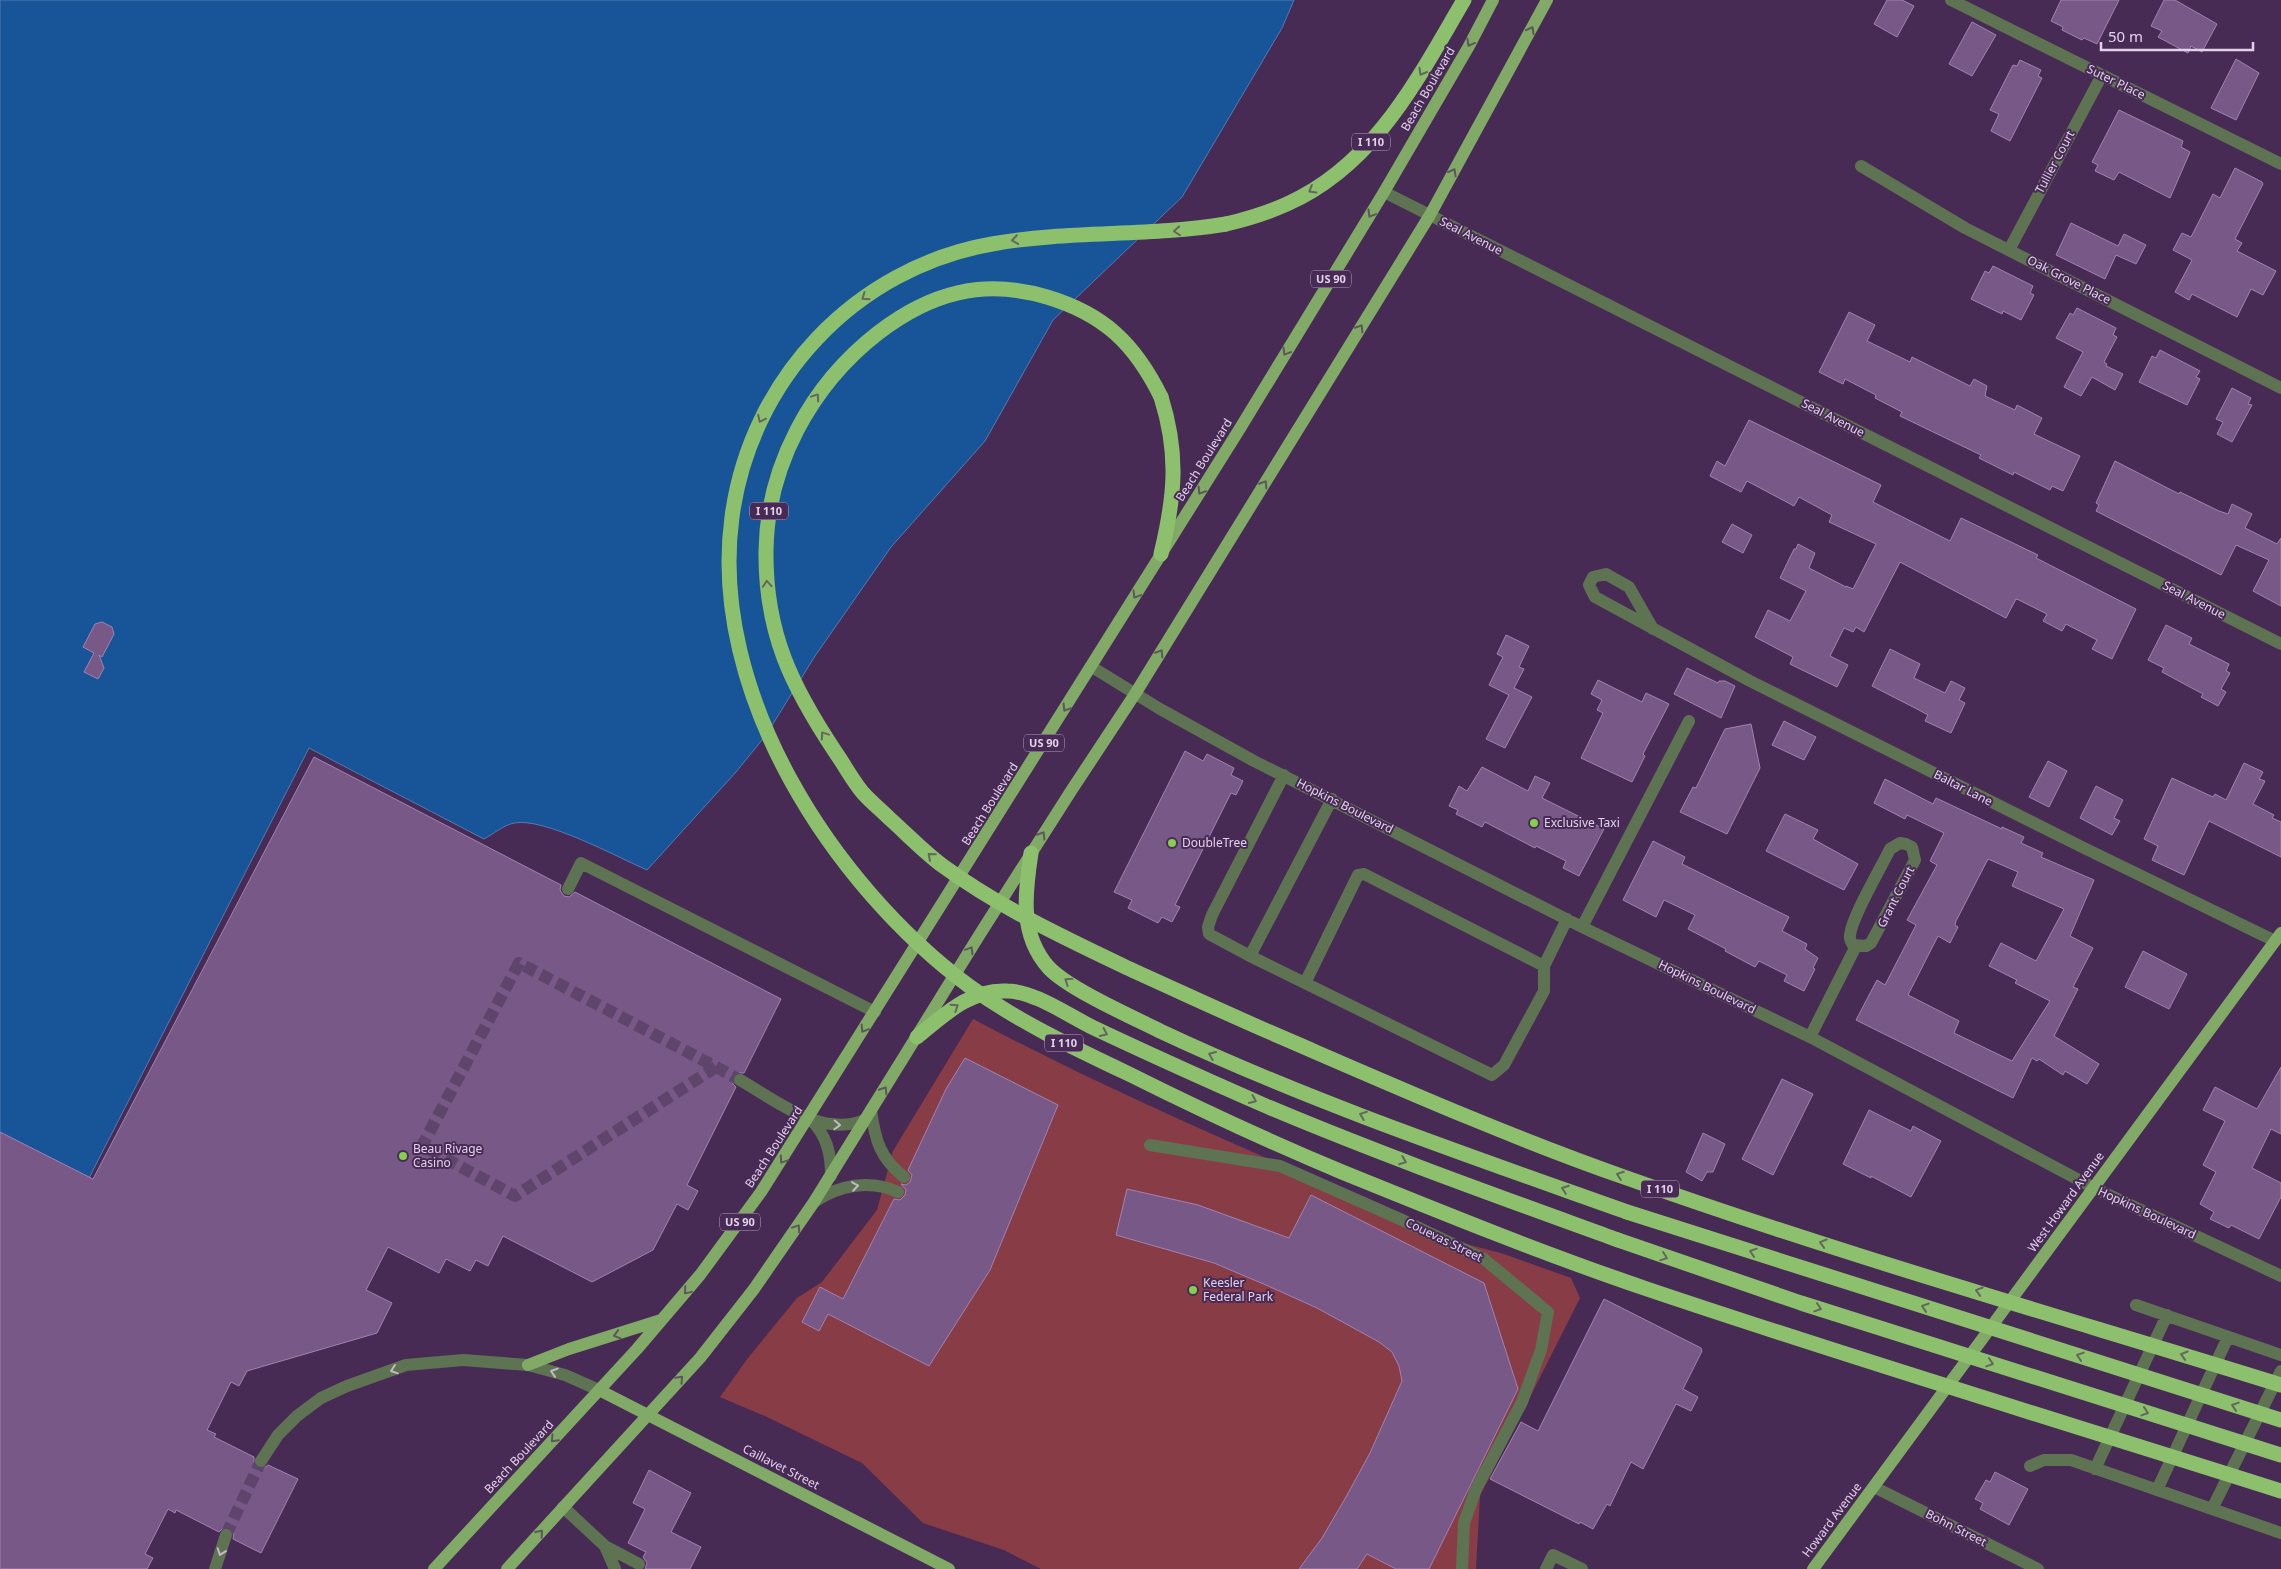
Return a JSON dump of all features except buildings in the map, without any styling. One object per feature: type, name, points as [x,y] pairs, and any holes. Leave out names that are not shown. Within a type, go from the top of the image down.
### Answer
[{"type":"highway","name":"I 110","points":[[1464,0],[1401,106],[1384,129],[1362,152],[1337,173],[1288,203],[1256,216],[1226,224],[1171,231],[1029,239],[984,245],[932,260],[883,285],[834,320],[811,343],[775,391],[748,449],[734,500],[728,558],[736,632],[754,695],[784,768],[820,829],[863,887],[907,933],[969,986],[1004,1009],[1067,1044],[1256,1136],[1390,1191],[1643,1287],[2281,1491]]},
{"type":"highway","name":"I 110","points":[[1161,554],[1171,504],[1174,464],[1173,443],[1161,397],[1141,360],[1126,342],[1093,315],[1057,300],[1027,291],[984,287],[938,298],[916,308],[888,326],[850,356],[830,378],[814,401],[786,454],[776,482],[769,512],[766,539],[768,595],[779,646],[790,675],[809,713],[863,793],[941,865],[995,900],[1061,936],[1227,1014],[1440,1104],[1620,1176],[1802,1237],[2281,1384]]},
{"type":"highway","points":[[1031,853],[1026,881],[1028,926],[1033,942],[1049,968],[1079,988],[1198,1048],[1271,1079],[1440,1145],[1627,1212],[2281,1420]]},
{"type":"highway","points":[[917,1037],[948,1011],[977,995],[1006,990],[1027,994],[1102,1032],[1267,1106],[1399,1160],[1618,1240],[1802,1303],[2281,1455]]},
{"type":"main road","name":"Beach Boulevard","points":[[434,1569],[663,1319],[730,1237],[761,1192],[1239,430],[1384,192],[1469,46],[1493,0]]},
{"type":"main road","points":[[507,1569],[700,1358],[769,1268],[814,1202],[1031,853],[1135,694],[1430,215],[1547,0]]},
{"type":"main road","name":"West Howard Avenue","points":[[1874,1487],[2278,937]]},
{"type":"main road","points":[[528,1365],[556,1353],[651,1325],[663,1319]]},
{"type":"main road","name":"Caillavet Street","points":[[599,1390],[949,1569]]},
{"type":"main road","name":"Howard Avenue","points":[[1813,1569],[1874,1487]]},
{"type":"street","name":"Suter Place","points":[[1952,0],[2281,164]]},
{"type":"street","name":"Tullier Court","points":[[2009,250],[2102,75]]},
{"type":"street","name":"Oak Grove Place","points":[[1861,166],[1966,228],[2281,388]]},
{"type":"street","name":"Seal Avenue","points":[[1384,192],[2281,644]]},
{"type":"street","name":"Baltar Lane","points":[[1653,629],[1629,587],[1618,578],[1606,574],[1593,577],[1589,585],[1595,597],[1653,629],[1758,686],[2082,847],[2278,937]]},
{"type":"street","name":"Hopkins Boulevard","points":[[1092,667],[1135,694],[1246,756],[1582,927],[1810,1037],[2094,1188],[2281,1276]]},
{"type":"street","points":[[1582,927],[1689,721]]},
{"type":"street","points":[[1284,775],[1208,926],[1209,934],[1250,956],[1492,1075],[1504,1065],[1544,991],[1544,966],[1567,919]]},
{"type":"street","points":[[1250,956],[1332,800]]},
{"type":"street","name":"Grant Court","points":[[1900,843],[1912,847],[1915,860],[1878,933],[1871,943],[1866,946],[1856,946],[1850,940],[1850,934],[1890,849],[1900,843]]},
{"type":"street","points":[[568,889],[581,863],[875,1012]]},
{"type":"street","points":[[1305,983],[1358,876],[1364,874],[1544,966]]},
{"type":"street","points":[[1810,1037],[1856,946]]},
{"type":"street","points":[[740,1080],[809,1118],[837,1125],[848,1125],[868,1115],[875,1136],[890,1166],[904,1177]]},
{"type":"street","points":[[809,1118],[827,1142],[831,1176]]},
{"type":"street","name":"Couevas Street","points":[[1150,1145],[1280,1166],[1400,1219],[1484,1259],[1548,1312],[1541,1350],[1522,1402],[1476,1489],[1464,1523],[1462,1569]]},
{"type":"street","points":[[814,1202],[831,1192],[852,1186],[878,1185],[898,1192]]},
{"type":"street","points":[[2136,1305],[2281,1355]]},
{"type":"street","points":[[2095,1468],[2167,1316]]},
{"type":"street","points":[[2156,1490],[2228,1337]]},
{"type":"street","points":[[261,1461],[278,1435],[297,1416],[321,1398],[348,1386],[406,1366],[435,1361],[496,1361],[528,1365],[565,1375],[599,1390]]},
{"type":"street","points":[[2212,1509],[2281,1371]]},
{"type":"street","points":[[2030,1466],[2044,1460],[2071,1460],[2281,1533]]},
{"type":"street","name":"Bohn Street","points":[[1874,1487],[2038,1569]]},
{"type":"street","points":[[563,1507],[605,1546],[639,1564]]},
{"type":"street","points":[[215,1569],[226,1535]]},
{"type":"street","points":[[605,1546],[615,1569]]},
{"type":"street","points":[[1546,1569],[1553,1555],[1582,1569]]},
{"type":"shaded area","name":"Keesler Federal Park","points":[[973,1019],[1153,1107],[1459,1242],[1504,1254],[1571,1278],[1580,1298],[1480,1496],[1476,1569],[1041,1569],[1004,1550],[923,1523],[862,1463],[767,1417],[720,1397],[748,1358],[797,1298],[822,1282],[877,1210],[893,1151]]},
{"type":"water","points":[[0,0],[1294,0],[1282,28],[1182,197],[1053,320],[985,441],[891,547],[815,656],[766,735],[736,772],[647,870],[580,839],[543,826],[514,823],[484,839],[309,748],[0,1352]]},
{"type":"tunnel","points":[[716,1067],[515,1196],[422,1146],[519,963],[716,1067],[740,1080]]},
{"type":"tunnel","points":[[226,1535],[261,1461]]},
{"type":"place","name":"Exclusive Taxi","points":[[1534,823]]},
{"type":"place","name":"DoubleTree","points":[[1172,843]]},
{"type":"place","name":"Beau Rivage Casino","points":[[403,1156]]},
{"type":"place","name":"Keesler Federal Park","points":[[1193,1290]]}]
